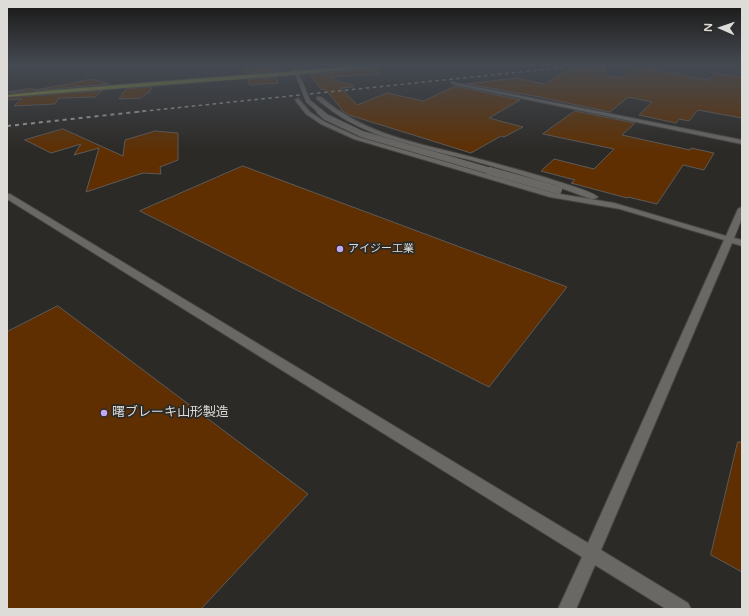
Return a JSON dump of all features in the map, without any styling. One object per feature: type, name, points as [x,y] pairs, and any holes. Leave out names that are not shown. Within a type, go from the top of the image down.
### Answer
[{"type":"main road","points":[[7,96],[34,94]]},
{"type":"street","points":[[305,94],[308,101],[314,108],[326,117],[349,129],[396,145],[620,207],[742,243]]},
{"type":"street","points":[[506,94],[742,142]]},
{"type":"street","points":[[319,98],[328,108],[340,116],[375,132],[559,184],[620,207]]},
{"type":"street","points":[[298,100],[302,107],[313,116],[356,138],[553,195],[620,207]]},
{"type":"street","points":[[7,196],[682,609]]},
{"type":"street","points":[[567,609],[742,209]]},
{"type":"building","points":[[65,94],[99,94],[95,97],[59,98],[55,104],[14,106],[22,99],[7,100],[7,98]]},
{"type":"building","points":[[123,94],[146,94],[141,98],[119,99]]},
{"type":"building","points":[[329,94],[346,94],[357,105],[385,94],[423,101],[439,94],[491,94],[520,100],[489,118],[523,127],[504,137],[501,136],[471,153],[349,115],[343,111]]},
{"type":"building","points":[[521,94],[742,94],[742,118],[698,110],[689,121],[679,119],[676,123],[639,115],[652,102],[628,97],[610,112]]},
{"type":"building","points":[[575,111],[635,123],[622,135],[690,150],[691,148],[714,153],[704,170],[683,165],[657,204],[627,198],[571,183],[575,180],[541,171],[554,159],[594,169],[614,149],[543,134]]},
{"type":"building","points":[[63,129],[123,156],[125,140],[155,131],[178,133],[178,160],[160,167],[161,174],[143,173],[86,192],[99,148],[74,155],[81,144],[51,153],[25,140]]},
{"type":"building","name":"アイジー工業","points":[[243,166],[567,287],[489,387],[140,211]]},
{"type":"building","name":"曙ブレーキ山形製造","points":[[58,306],[308,494],[201,609],[7,609],[7,332]]},
{"type":"building","points":[[738,442],[742,442],[742,572],[711,555]]},
{"type":"railway","points":[[136,112],[312,94]]},
{"type":"railway","points":[[7,126],[145,111]]},
{"type":"place","name":"アイジー工業","points":[[340,249]]},
{"type":"place","name":"曙ブレーキ山形製造","points":[[104,413]]}]
